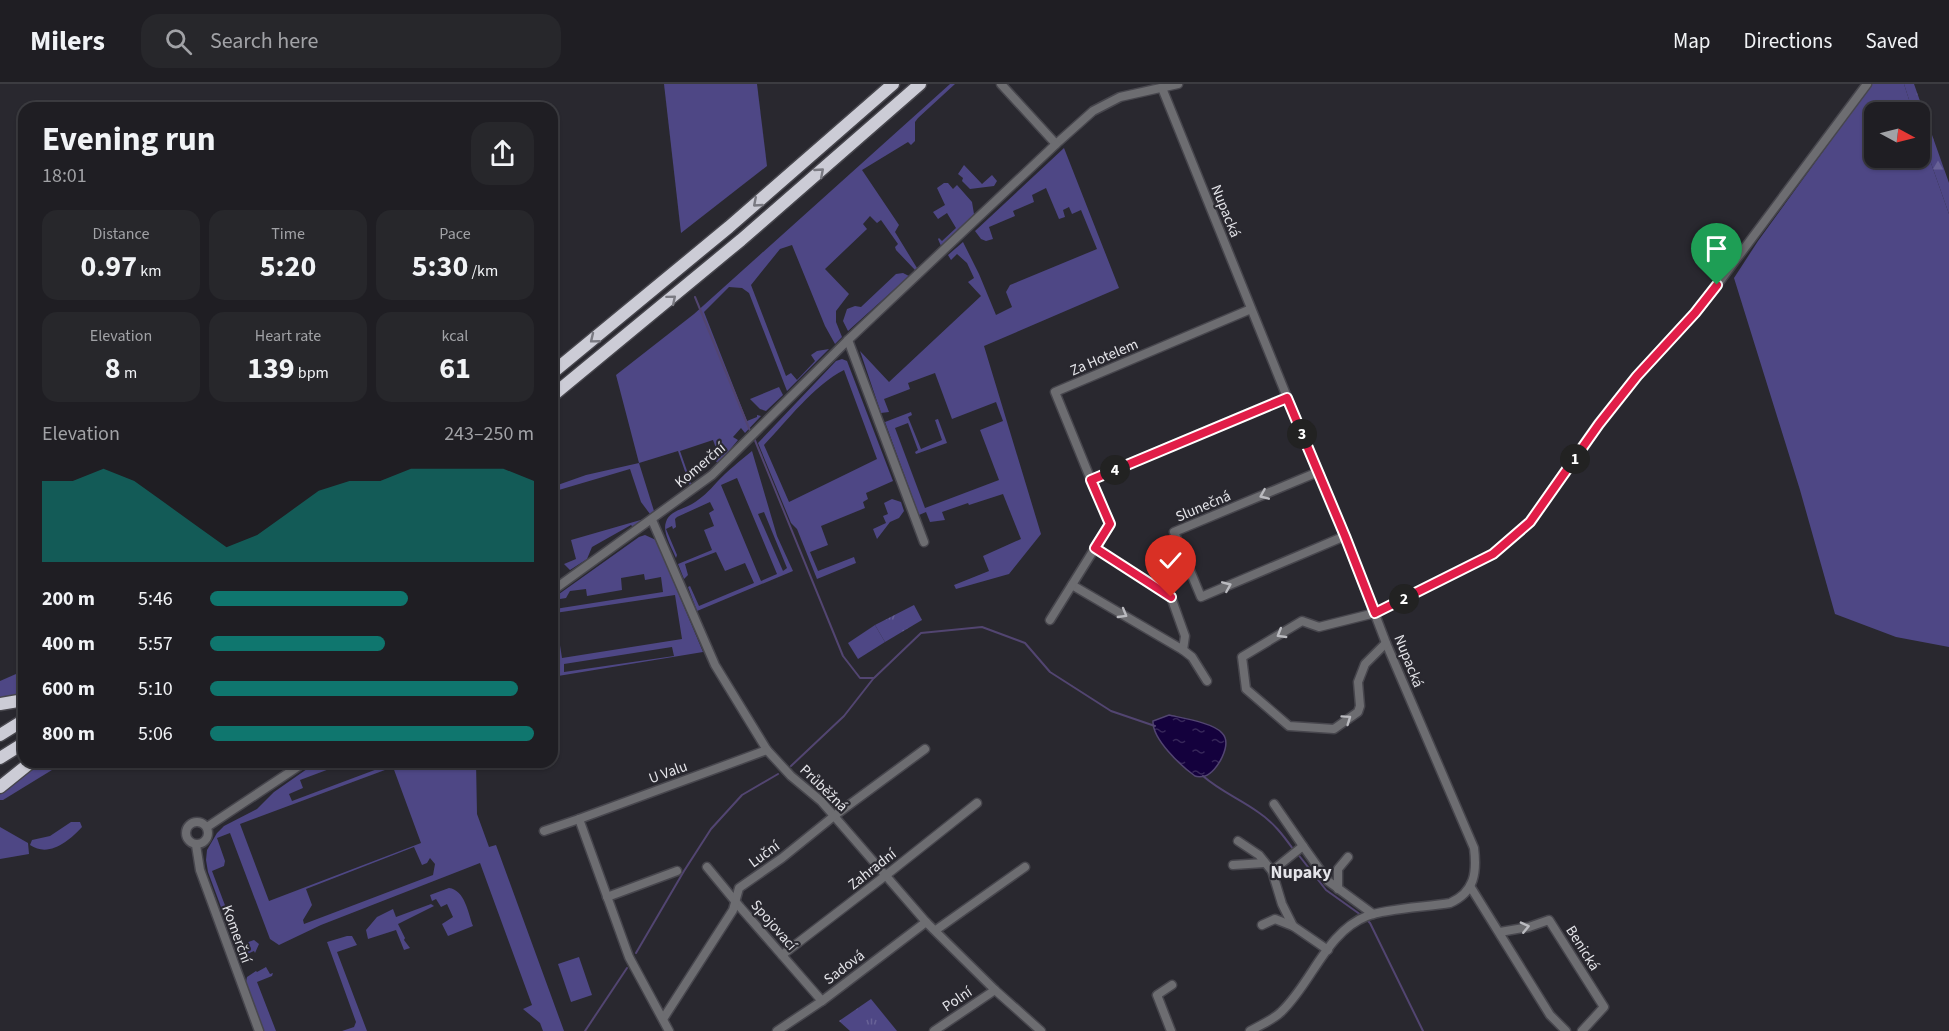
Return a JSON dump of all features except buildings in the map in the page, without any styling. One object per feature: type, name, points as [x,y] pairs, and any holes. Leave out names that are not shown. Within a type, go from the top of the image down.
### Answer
[{"type":"highway","points":[[558,368],[720,235],[893,84]]},
{"type":"highway","points":[[558,391],[741,240],[920,84]]},
{"type":"highway","points":[[0,704],[18,701]]},
{"type":"highway","points":[[0,735],[18,724]]},
{"type":"highway","points":[[0,758],[18,747]]},
{"type":"highway","points":[[0,777],[18,766]]},
{"type":"highway","points":[[0,787],[24,768]]},
{"type":"street","points":[[1001,84],[1056,144]]},
{"type":"street","name":"Komerční","points":[[558,587],[701,484],[727,462],[848,340],[1094,110],[1120,97],[1178,84]]},
{"type":"street","points":[[1386,643],[1365,664],[1358,682],[1360,706],[1358,712],[1334,729],[1289,726],[1246,689],[1242,657],[1302,621],[1319,627],[1375,613],[1493,554],[1530,522],[1599,424],[1637,376],[1695,313],[1867,84]]},
{"type":"street","name":"Nupacká","points":[[1162,88],[1345,536],[1386,643],[1474,848],[1476,868],[1470,886]]},
{"type":"street","name":"Za Hotelem","points":[[1091,480],[1055,392],[1251,309]]},
{"type":"street","points":[[848,340],[924,542]]},
{"type":"street","points":[[1050,621],[1110,524],[1091,480],[1287,398]]},
{"type":"street","name":"Slunečná","points":[[1318,472],[1174,532],[1201,597],[1345,536]]},
{"type":"street","name":"Průběžná","points":[[652,520],[715,666],[766,750],[780,766],[821,801],[926,922],[995,990],[1041,1031]]},
{"type":"street","points":[[1095,548],[1171,597],[1185,636],[1183,650]]},
{"type":"street","points":[[1072,585],[1183,650],[1192,657],[1207,681]]},
{"type":"street","name":"Luční","points":[[663,1019],[733,910],[739,888],[925,749]]},
{"type":"street","name":"U Valu","points":[[544,831],[766,750]]},
{"type":"street","name":"Komerční","points":[[207,827],[295,768]]},
{"type":"street","name":"Zahradní","points":[[782,954],[977,803]]},
{"type":"street","points":[[1274,804],[1301,848],[1328,881],[1370,915]]},
{"type":"street","points":[[579,819],[635,970],[669,1031]]},
{"type":"street","name":"Komerční","points":[[196,845],[206,841],[209,834],[207,827],[195,822],[187,828],[187,838],[196,845],[200,870],[259,1031]]},
{"type":"street","points":[[1238,841],[1259,855],[1272,871],[1282,904],[1293,926]]},
{"type":"street","points":[[1272,871],[1301,848]]},
{"type":"street","points":[[1338,889],[1338,869],[1348,857]]},
{"type":"street","points":[[1233,865],[1264,862]]},
{"type":"street","name":"Spojovací","points":[[708,867],[741,909],[822,1001]]},
{"type":"street","points":[[936,930],[1025,867]]},
{"type":"street","points":[[607,897],[677,871]]},
{"type":"street","points":[[1250,1031],[1280,1013],[1338,937],[1357,921],[1370,915],[1450,903],[1459,899],[1470,886],[1550,1015],[1566,1031]]},
{"type":"street","points":[[1262,925],[1275,919],[1293,926],[1328,950]]},
{"type":"street","name":"Benická","points":[[1500,932],[1529,927],[1549,920],[1604,1007],[1582,1031]]},
{"type":"street","name":"Sadová","points":[[777,1031],[822,1001],[926,922]]},
{"type":"street","points":[[1171,1031],[1157,995],[1172,985]]},
{"type":"street","name":"Polní","points":[[934,1031],[995,990]]},
{"type":"green space","points":[[664,84],[757,84],[767,166],[681,233]]},
{"type":"green space","points":[[950,84],[955,84],[915,122],[915,141],[911,145],[908,142],[862,170],[899,225],[895,232],[917,268],[915,270],[896,250],[895,247],[898,244],[881,220],[877,223],[870,216],[863,224],[867,229],[825,269],[849,294],[836,311],[836,322],[842,337],[835,344],[825,326],[792,245],[780,249],[751,285],[786,376],[791,373],[797,380],[815,361],[811,355],[817,351],[829,349],[787,391],[749,293],[742,288],[729,287],[704,312],[747,421],[757,415],[761,416],[745,433],[741,428],[733,437],[738,440],[718,464],[714,458],[719,456],[713,440],[680,451],[692,485],[690,486],[678,451],[639,463],[616,375],[694,314]]},
{"type":"green space","points":[[1872,84],[1904,84],[1910,102],[1864,102],[1864,168],[1930,168],[1930,160],[1949,214],[1949,647],[1896,637],[1835,614],[1800,490],[1734,278],[1758,241]]},
{"type":"green space","points":[[1904,84],[1914,84],[1920,102],[1910,102]]},
{"type":"green space","points":[[1930,129],[1949,183],[1949,214],[1930,160]]},
{"type":"green space","points":[[1064,148],[1119,288],[984,346],[1041,534],[1009,574],[956,589],[954,585],[989,571],[983,556],[1021,539],[1003,494],[942,512],[945,520],[930,522],[926,512],[919,515],[885,422],[911,412],[912,415],[908,417],[921,449],[942,440],[935,420],[938,419],[947,443],[916,454],[918,450],[908,423],[895,428],[925,508],[999,480],[980,430],[1003,421],[996,402],[952,419],[935,373],[908,383],[910,389],[884,399],[889,412],[881,413],[860,351],[889,382],[981,296],[968,282],[974,278],[967,263],[957,254],[951,260],[948,255],[963,242],[996,315],[1012,307],[1006,292],[1010,285],[1097,249],[1081,210],[1072,214],[1069,207],[1063,210],[1065,217],[1059,219],[1046,188],[1032,195],[1034,202],[1013,211],[1015,216],[989,227],[993,239],[986,241],[981,239],[975,231]]},
{"type":"green space","points":[[964,165],[982,184],[992,175],[997,181],[994,186],[970,189],[958,174]]},
{"type":"green space","points":[[948,183],[953,189],[957,185],[972,202],[974,214],[941,246],[938,239],[942,241],[956,228],[947,213],[938,219],[933,212],[945,205],[937,188]]},
{"type":"green space","points":[[903,273],[909,276],[848,331],[843,321],[847,309],[855,306],[861,307],[896,274]]},
{"type":"green space","points":[[842,359],[847,361],[893,481],[866,493],[868,499],[863,502],[865,508],[821,526],[828,545],[810,552],[818,571],[854,557],[856,563],[817,579],[758,443],[836,361]],"holes":[[[844,370],[877,459],[789,502],[764,445],[812,394]]]},
{"type":"green space","points":[[779,387],[783,395],[766,411],[760,409],[750,399]]},
{"type":"green space","points":[[752,451],[777,536],[793,571],[697,611],[688,587],[690,586],[699,606],[754,583],[745,563],[725,571],[716,552],[685,564],[688,575],[684,579],[678,564],[712,550],[704,530],[714,526],[709,513],[714,510],[710,502],[677,517],[676,527],[666,529],[677,555],[676,558],[666,535],[665,526],[666,522],[673,513],[702,497]],"holes":[[[737,478],[777,574],[761,581],[721,485]],[[764,512],[787,568],[783,571],[758,514]]]},
{"type":"green space","points":[[639,463],[654,511],[650,514],[641,502],[630,469],[558,490],[558,485],[586,475]]},
{"type":"green space","points":[[892,499],[901,502],[904,511],[899,518],[890,522],[877,539],[873,529],[886,523],[883,516],[888,514],[884,503]]},
{"type":"green space","points":[[644,519],[633,527],[631,525],[592,547],[587,559],[570,570],[564,564],[576,559],[571,540]]},
{"type":"green space","points":[[645,535],[656,540],[703,652],[558,676],[558,632],[562,658],[682,639],[675,595],[558,613],[558,609],[663,592],[661,577],[645,580],[644,574],[621,578],[622,590],[587,596],[586,589],[570,591],[566,598],[558,599],[558,595]],"holes":[[[672,647],[674,656],[564,672],[564,664]]]},
{"type":"green space","points":[[914,605],[922,620],[885,642],[875,625]]},
{"type":"green space","points":[[875,625],[885,642],[858,659],[848,643]]},
{"type":"green space","points":[[18,674],[18,694],[0,698],[0,681]]},
{"type":"green space","points":[[36,768],[55,768],[0,800],[0,792]]},
{"type":"green space","points":[[308,768],[332,768],[300,780],[303,788],[289,794],[292,801],[380,768],[390,768],[240,824],[269,901],[421,843],[393,768],[476,768],[477,814],[489,847],[496,845],[564,1031],[543,1031],[540,1023],[523,1009],[532,1005],[480,863],[321,925],[279,945],[270,939],[230,833],[217,838],[225,861],[224,866],[212,871],[240,945],[254,940],[259,944],[255,953],[254,951],[245,955],[234,942],[208,872],[206,860],[207,850],[224,826],[257,809],[274,792]],"holes":[[[414,847],[422,865],[430,858],[435,864],[433,875],[304,924],[303,920],[312,905],[306,889]]]},
{"type":"green space","points":[[71,822],[80,822],[82,827],[58,846],[44,850],[30,845],[32,840],[50,836]]},
{"type":"green space","points":[[0,827],[28,843],[29,854],[0,859]]},
{"type":"green space","points":[[449,888],[462,897],[473,926],[448,936],[442,924],[453,917],[447,904],[441,907],[436,899],[432,901],[430,895]]},
{"type":"green space","points":[[431,904],[434,906],[398,924],[410,948],[404,950],[396,930],[368,939],[366,930],[377,917],[393,909],[396,917]]},
{"type":"green space","points":[[352,936],[357,945],[337,952],[367,1031],[342,1031],[354,1027],[356,1022],[327,942]]},
{"type":"green space","points":[[579,957],[592,995],[571,1002],[558,964]]},
{"type":"green space","points":[[266,967],[270,974],[273,973],[272,976],[257,982],[276,1031],[264,1031],[246,982],[247,977]]},
{"type":"green space","points":[[871,999],[897,1031],[850,1031],[839,1021]]},
{"type":"water","points":[[1169,715],[1205,724],[1222,733],[1225,738],[1225,750],[1219,764],[1210,773],[1202,777],[1195,776],[1182,766],[1162,744],[1153,721]]},
{"type":"waterway","points":[[695,297],[751,433]]},
{"type":"waterway","points":[[754,438],[843,656],[860,678],[874,678],[921,633],[982,627],[1025,643],[1050,672],[1111,711],[1155,726]]},
{"type":"waterway","points":[[791,766],[844,716],[873,679]]},
{"type":"waterway","points":[[636,953],[711,829],[742,795],[778,774]]},
{"type":"waterway","points":[[1203,776],[1263,816],[1293,849]]},
{"type":"waterway","points":[[1297,853],[1326,890],[1361,915]]},
{"type":"waterway","points":[[1366,919],[1423,1031]]},
{"type":"waterway","points":[[585,1031],[627,968]]},
{"type":"district","name":"Nupaky","points":[[1301,872]]},
{"type":"route","points":[[1171,597],[1095,548],[1110,524],[1091,480],[1287,398],[1375,613],[1493,554],[1530,522],[1599,424],[1637,376],[1695,313],[1717,285]]}]
